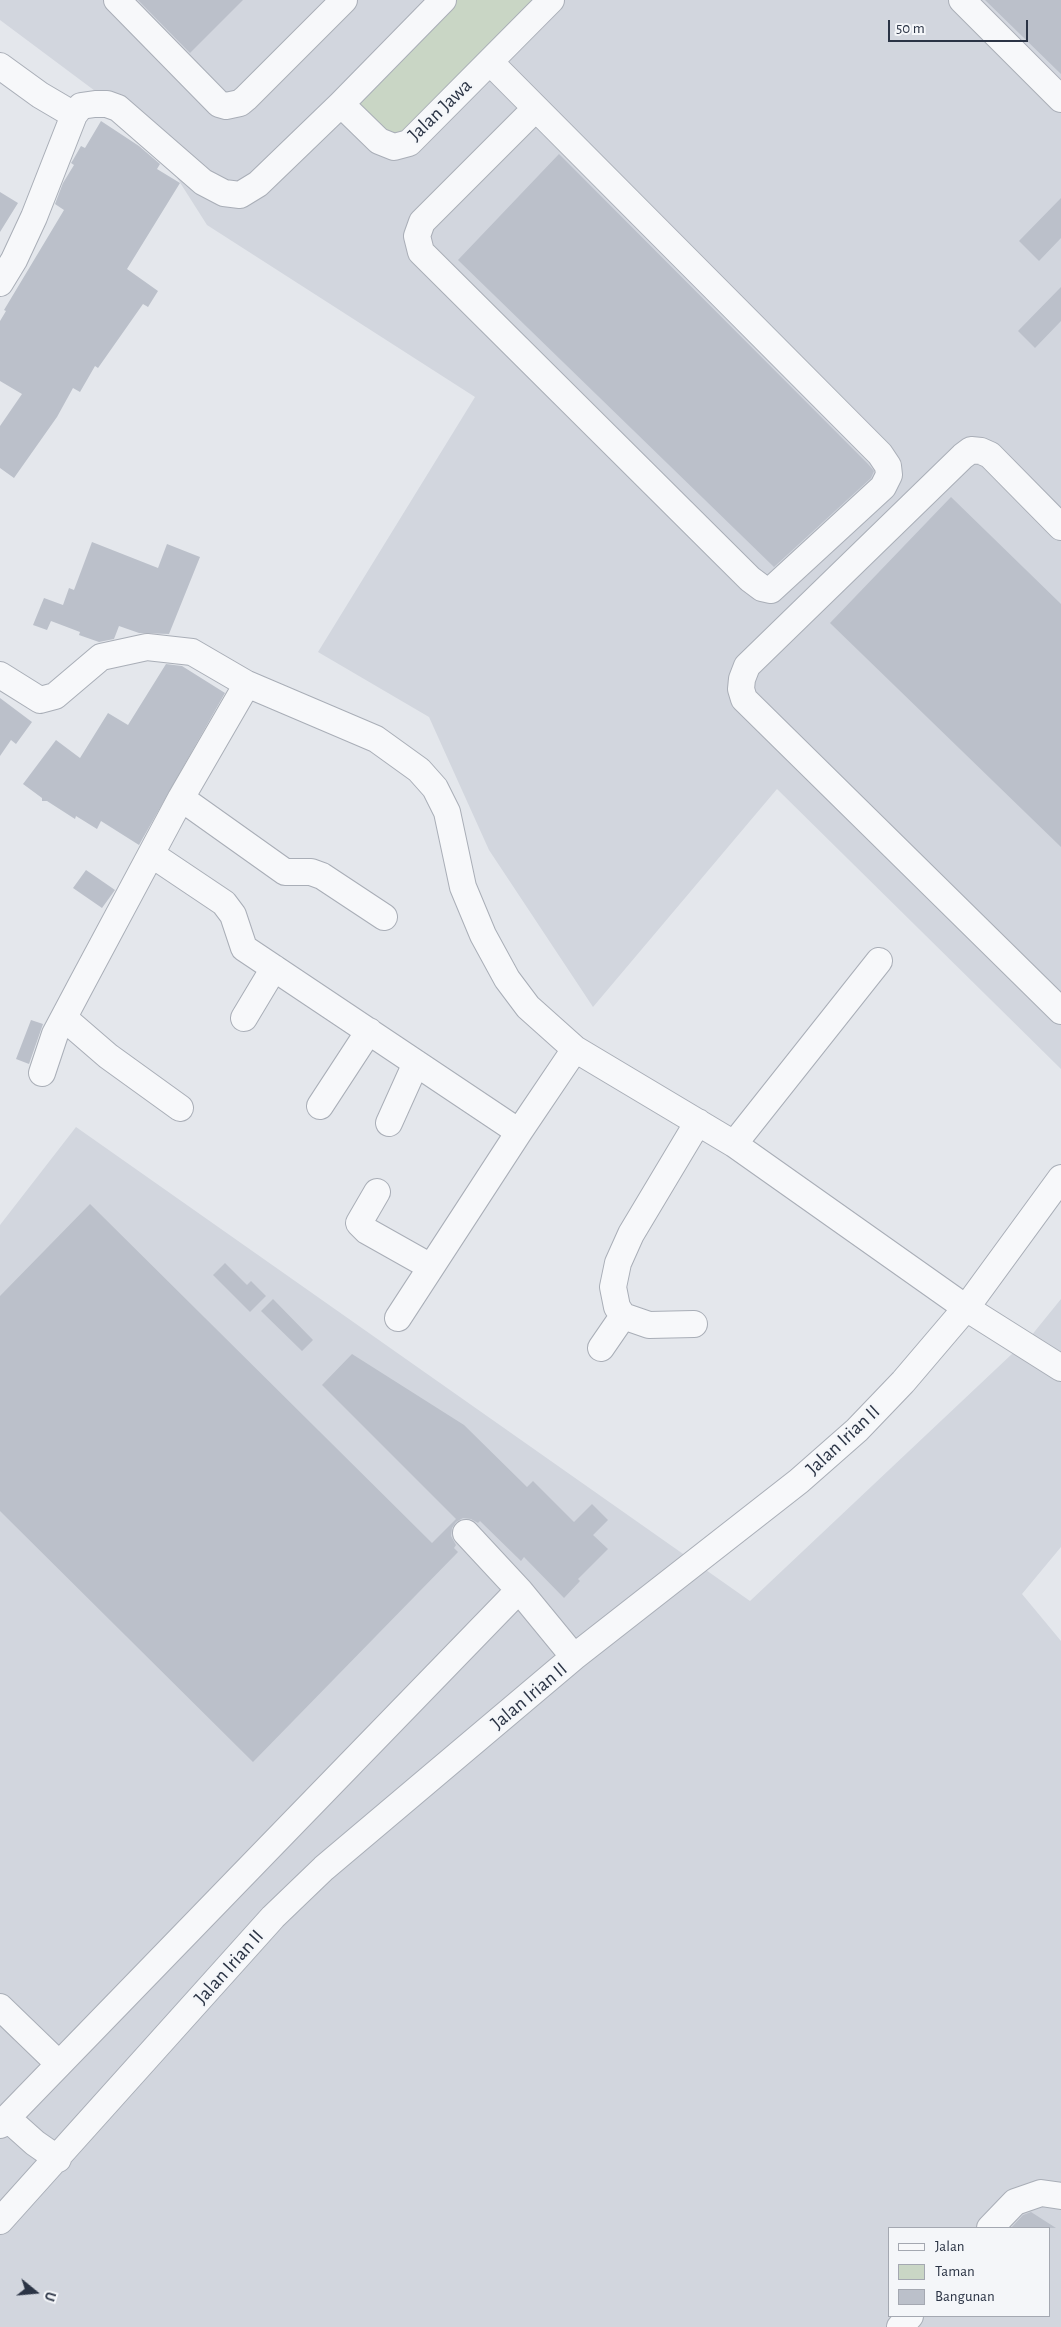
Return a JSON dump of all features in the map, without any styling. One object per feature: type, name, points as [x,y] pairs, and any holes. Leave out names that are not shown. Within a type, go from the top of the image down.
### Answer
[{"type":"street","points":[[117,0],[220,104],[226,106],[246,98],[344,0]]},
{"type":"street","points":[[0,283],[14,260],[34,217],[74,115],[81,106],[107,104],[118,108],[203,182],[224,193],[240,195],[258,184],[341,104],[443,0]]},
{"type":"street","name":"Jalan Jawa","points":[[341,104],[380,141],[394,148],[409,143],[551,0]]},
{"type":"street","points":[[962,0],[1061,99]]},
{"type":"street","points":[[490,62],[880,454],[888,466],[889,475],[883,487],[772,590],[762,588],[750,579],[421,252],[417,236],[422,222],[535,108]]},
{"type":"street","points":[[0,66],[40,96],[74,115]]},
{"type":"street","points":[[1061,527],[990,455],[981,450],[971,450],[746,666],[741,688],[744,699],[1061,1011]]},
{"type":"street","points":[[0,676],[40,700],[55,696],[101,657],[147,647],[192,652],[247,684],[376,739],[419,770],[435,788],[447,812],[463,887],[483,936],[507,979],[528,1007],[575,1049],[734,1144],[966,1308],[1061,1368]]},
{"type":"street","points":[[42,1073],[55,1034],[181,798],[247,684]]},
{"type":"street","points":[[181,798],[286,872],[311,872],[322,876],[384,917]]},
{"type":"street","points":[[151,854],[224,903],[233,915],[244,948],[519,1132]]},
{"type":"street","points":[[734,1144],[879,961]]},
{"type":"street","points":[[244,1018],[274,968]]},
{"type":"street","points":[[64,1018],[108,1056],[180,1108]]},
{"type":"street","points":[[320,1106],[368,1031]]},
{"type":"street","points":[[398,1318],[575,1049]]},
{"type":"street","points":[[389,1123],[416,1064]]},
{"type":"street","points":[[694,1324],[649,1326],[623,1316],[617,1307],[613,1287],[618,1263],[631,1234],[698,1122]]},
{"type":"street","name":"Jalan Irian II","points":[[0,2222],[273,1917],[324,1868],[574,1657],[799,1481],[858,1430],[903,1382],[966,1308],[1061,1178]]},
{"type":"street","points":[[377,1192],[359,1223],[367,1231],[431,1266]]},
{"type":"street","points":[[601,1348],[623,1316]]},
{"type":"street","points":[[466,1533],[518,1590],[574,1657]]},
{"type":"street","points":[[58,2159],[3,2122],[518,1590]]},
{"type":"street","points":[[0,2007],[59,2064]]},
{"type":"street","points":[[991,2227],[1015,2202],[1041,2193],[1061,2196]]},
{"type":"street","points":[[900,2327],[909,2317]]},
{"type":"shaded area","points":[[0,0],[1061,0],[1061,1069],[777,789],[593,1007],[489,850],[429,717],[318,652],[475,397],[207,225],[146,129],[0,20]]},
{"type":"shaded area","points":[[76,1127],[750,1601],[1031,1336],[1061,1299],[1061,1547],[1022,1594],[1061,1641],[1061,2327],[0,2327],[0,1225]]},
{"type":"green space","points":[[444,0],[551,0],[409,143],[341,104]]},
{"type":"building","points":[[138,0],[243,0],[190,53]]},
{"type":"building","points":[[985,0],[1061,0],[1061,74]]},
{"type":"building","points":[[101,121],[139,146],[160,164],[157,169],[180,183],[127,269],[158,291],[148,307],[143,304],[98,368],[95,366],[80,392],[73,388],[57,417],[14,478],[0,468],[0,426],[22,394],[0,381],[0,321],[6,311],[4,310],[64,210],[55,204],[63,183],[74,165],[71,163],[81,146],[85,148]]},
{"type":"building","points":[[559,154],[874,471],[871,478],[774,567],[458,260]]},
{"type":"building","points":[[0,192],[18,203],[0,232]]},
{"type":"building","points":[[1061,198],[1061,238],[1039,261],[1019,241]]},
{"type":"building","points":[[1061,287],[1061,321],[1035,348],[1018,331]]},
{"type":"building","points":[[951,497],[1061,604],[1061,847],[830,623]]},
{"type":"building","points":[[92,542],[158,568],[167,544],[200,557],[169,634],[139,633],[119,626],[114,639],[99,642],[79,635],[80,632],[51,621],[47,630],[33,625],[44,598],[63,605],[69,588],[74,590]]},
{"type":"building","points":[[166,664],[182,666],[225,693],[139,845],[101,821],[97,829],[76,816],[75,819],[47,801],[42,801],[42,798],[23,784],[56,740],[80,758],[108,713],[128,725]]},
{"type":"building","points":[[0,698],[32,722],[16,744],[11,740],[0,756]]},
{"type":"building","points":[[86,870],[115,890],[102,908],[73,888]]},
{"type":"building","points":[[31,1020],[43,1024],[29,1064],[16,1059]]},
{"type":"building","points":[[90,1204],[432,1543],[456,1519],[322,1385],[352,1354],[464,1425],[527,1487],[533,1481],[574,1522],[592,1504],[608,1520],[593,1535],[608,1549],[578,1579],[580,1581],[564,1598],[524,1557],[521,1561],[480,1521],[478,1523],[471,1519],[463,1518],[456,1522],[452,1528],[451,1536],[456,1545],[454,1548],[458,1552],[253,1762],[0,1511],[0,1296]]},
{"type":"building","points":[[225,1263],[247,1285],[251,1281],[266,1296],[250,1312],[213,1275]]},
{"type":"building","points":[[273,1299],[313,1340],[302,1351],[261,1311]]},
{"type":"building","points":[[1031,2212],[1056,2228],[1012,2227],[1023,2215]]}]
